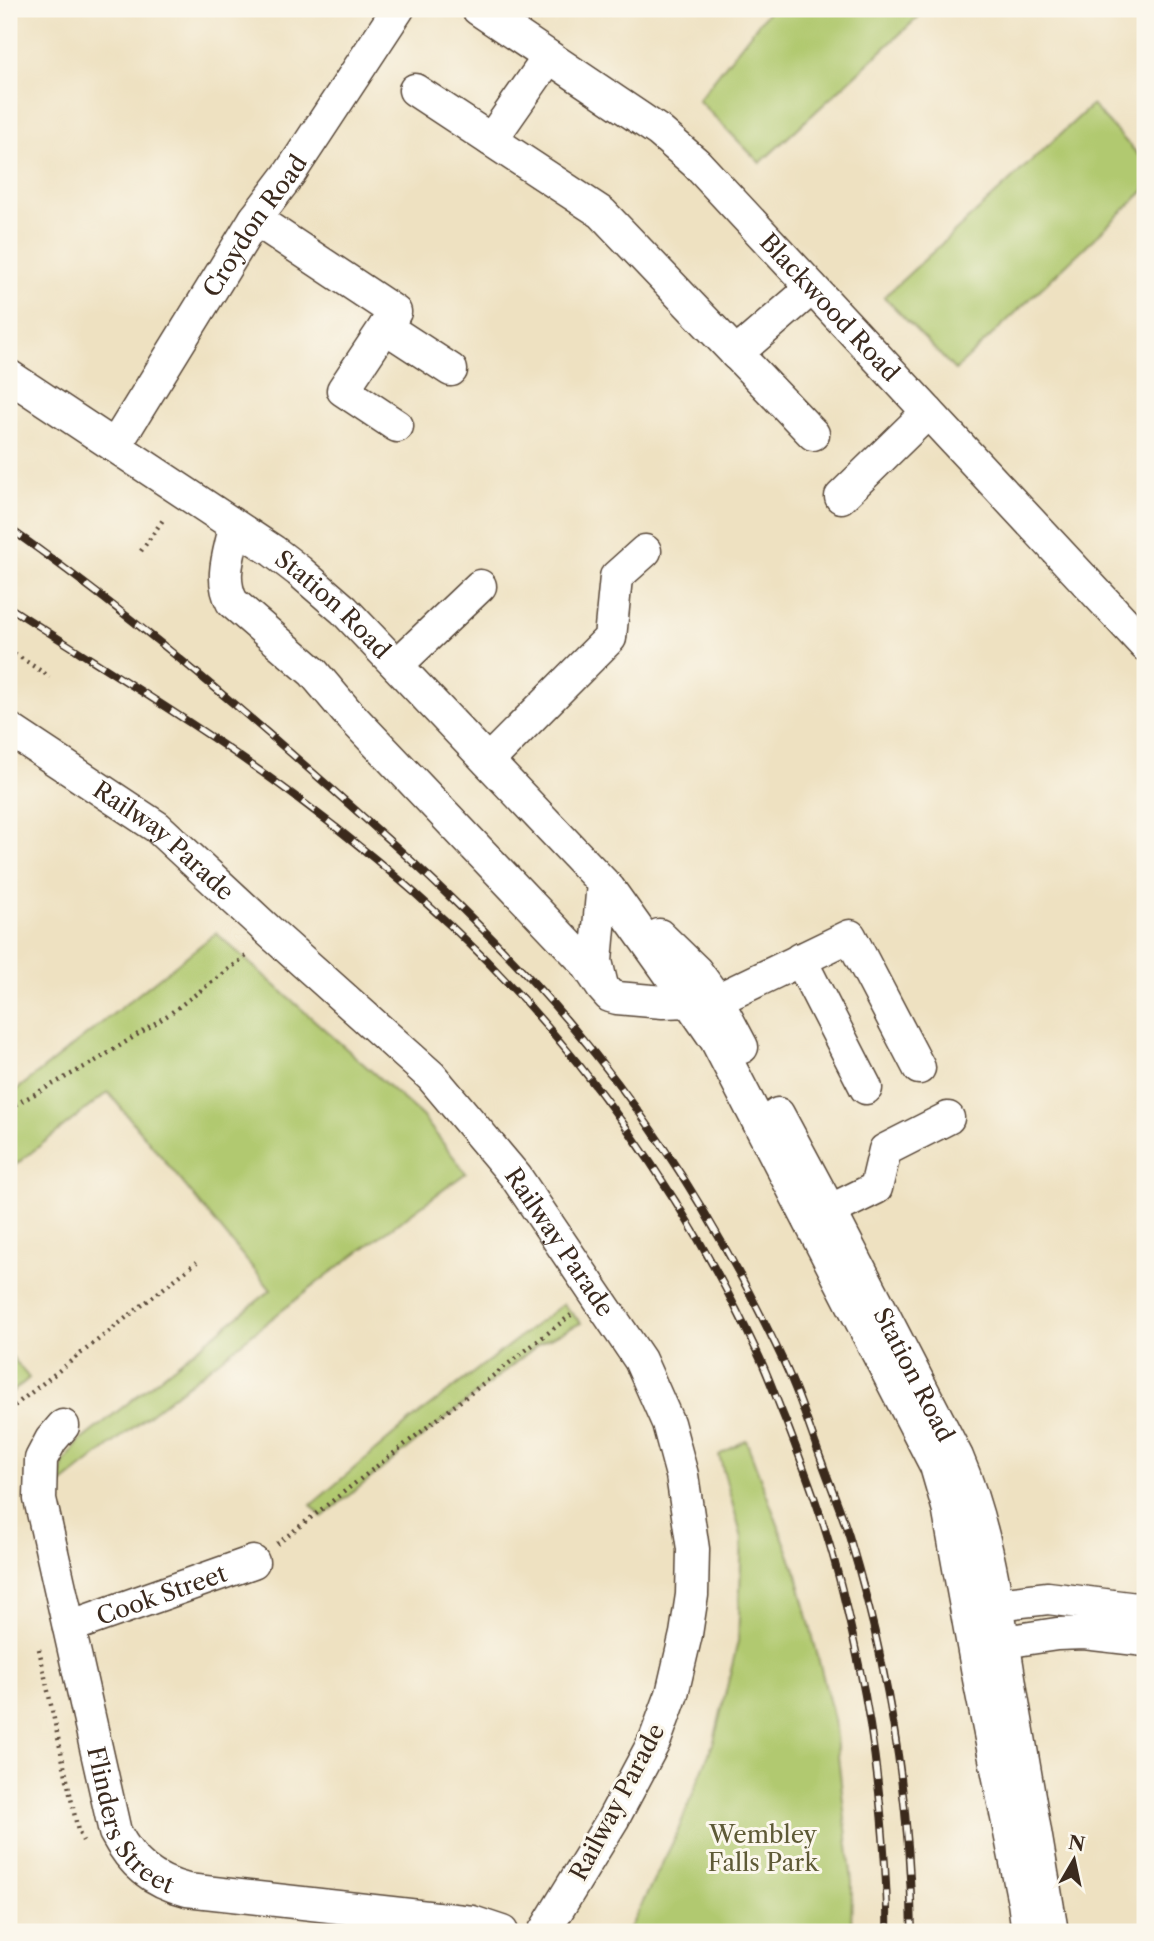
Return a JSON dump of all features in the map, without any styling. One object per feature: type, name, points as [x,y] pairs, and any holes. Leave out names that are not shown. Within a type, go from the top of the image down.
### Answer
[{"type":"street","name":"Croydon Road","points":[[116,446],[255,219],[290,173],[398,9]]},
{"type":"street","name":"Blackwood Road","points":[[478,9],[659,131],[696,163],[1145,645]]},
{"type":"street","points":[[491,140],[549,57]]},
{"type":"street","points":[[415,90],[602,213],[813,435]]},
{"type":"street","points":[[255,219],[395,312],[343,390],[397,426]]},
{"type":"street","points":[[736,354],[812,288]]},
{"type":"street","points":[[385,327],[451,370]]},
{"type":"street","name":"Station Road","points":[[9,376],[273,551],[344,610],[606,886],[696,971],[703,1000],[820,1216],[933,1435],[957,1457],[973,1497],[997,1604],[1052,1932]]},
{"type":"street","points":[[842,496],[928,412]]},
{"type":"street","points":[[235,527],[225,575],[232,602],[313,672],[346,711],[586,963],[610,996],[663,1002],[703,1000],[850,936],[919,1068]]},
{"type":"street","points":[[488,761],[610,638],[616,577],[645,551]]},
{"type":"street","points":[[397,665],[480,586]]},
{"type":"street","name":"Railway Parade","points":[[9,729],[157,827],[431,1076],[516,1177],[640,1360],[668,1423],[682,1475],[693,1549],[692,1595],[681,1660],[655,1740],[613,1819],[544,1932]]},
{"type":"street","points":[[602,987],[596,961],[606,886]]},
{"type":"street","points":[[800,959],[866,1088]]},
{"type":"street","points":[[820,1216],[876,1188],[885,1150],[948,1118]]},
{"type":"street","name":"Flinders Street","points":[[63,1426],[51,1440],[41,1459],[40,1499],[114,1832],[124,1849],[151,1876],[168,1885],[187,1890],[472,1922],[502,1932]]},
{"type":"street","name":"Station Road","points":[[933,1435],[936,1466],[948,1507],[1028,1932]]},
{"type":"street","name":"Cook Street","points":[[69,1627],[253,1562]]},
{"type":"street","points":[[1145,1609],[1048,1598],[997,1604],[970,1629],[1003,1642],[1084,1633],[1145,1640]]},
{"type":"path","points":[[141,551],[183,491]]},
{"type":"path","points":[[9,650],[50,677]]},
{"type":"path","points":[[9,1108],[99,1059],[168,1015],[250,953]]},
{"type":"path","points":[[9,1410],[197,1262]]},
{"type":"path","points":[[253,1562],[597,1295]]},
{"type":"green space","points":[[770,9],[927,9],[760,163],[698,100]]},
{"type":"green space","points":[[1092,105],[1145,162],[1145,190],[955,370],[884,297]]},
{"type":"green space","points":[[216,933],[422,1116],[466,1173],[326,1276],[60,1485],[63,1464],[80,1441],[271,1290],[108,1092],[9,1170],[9,1096]]},
{"type":"green space","points":[[563,1304],[581,1323],[540,1343],[322,1517],[311,1505],[410,1421]]},
{"type":"green space","points":[[9,1353],[29,1378],[9,1395]]},
{"type":"green space","name":"Wembley Falls Park","points":[[746,1440],[797,1575],[834,1720],[852,1882],[851,1932],[628,1932],[675,1838],[714,1741],[738,1641],[742,1538],[719,1455]]},
{"type":"railway","points":[[9,528],[85,583],[195,671],[337,794],[441,889],[508,955],[597,1056],[690,1188],[731,1258],[779,1352],[799,1397],[849,1536],[875,1633],[894,1732],[907,1832],[912,1932]]},
{"type":"railway","points":[[9,607],[190,723],[261,772],[336,828],[414,892],[498,972],[543,1021],[625,1125],[662,1180],[729,1295],[762,1363],[807,1477],[831,1549],[854,1640],[872,1740],[883,1840],[887,1932]]}]
